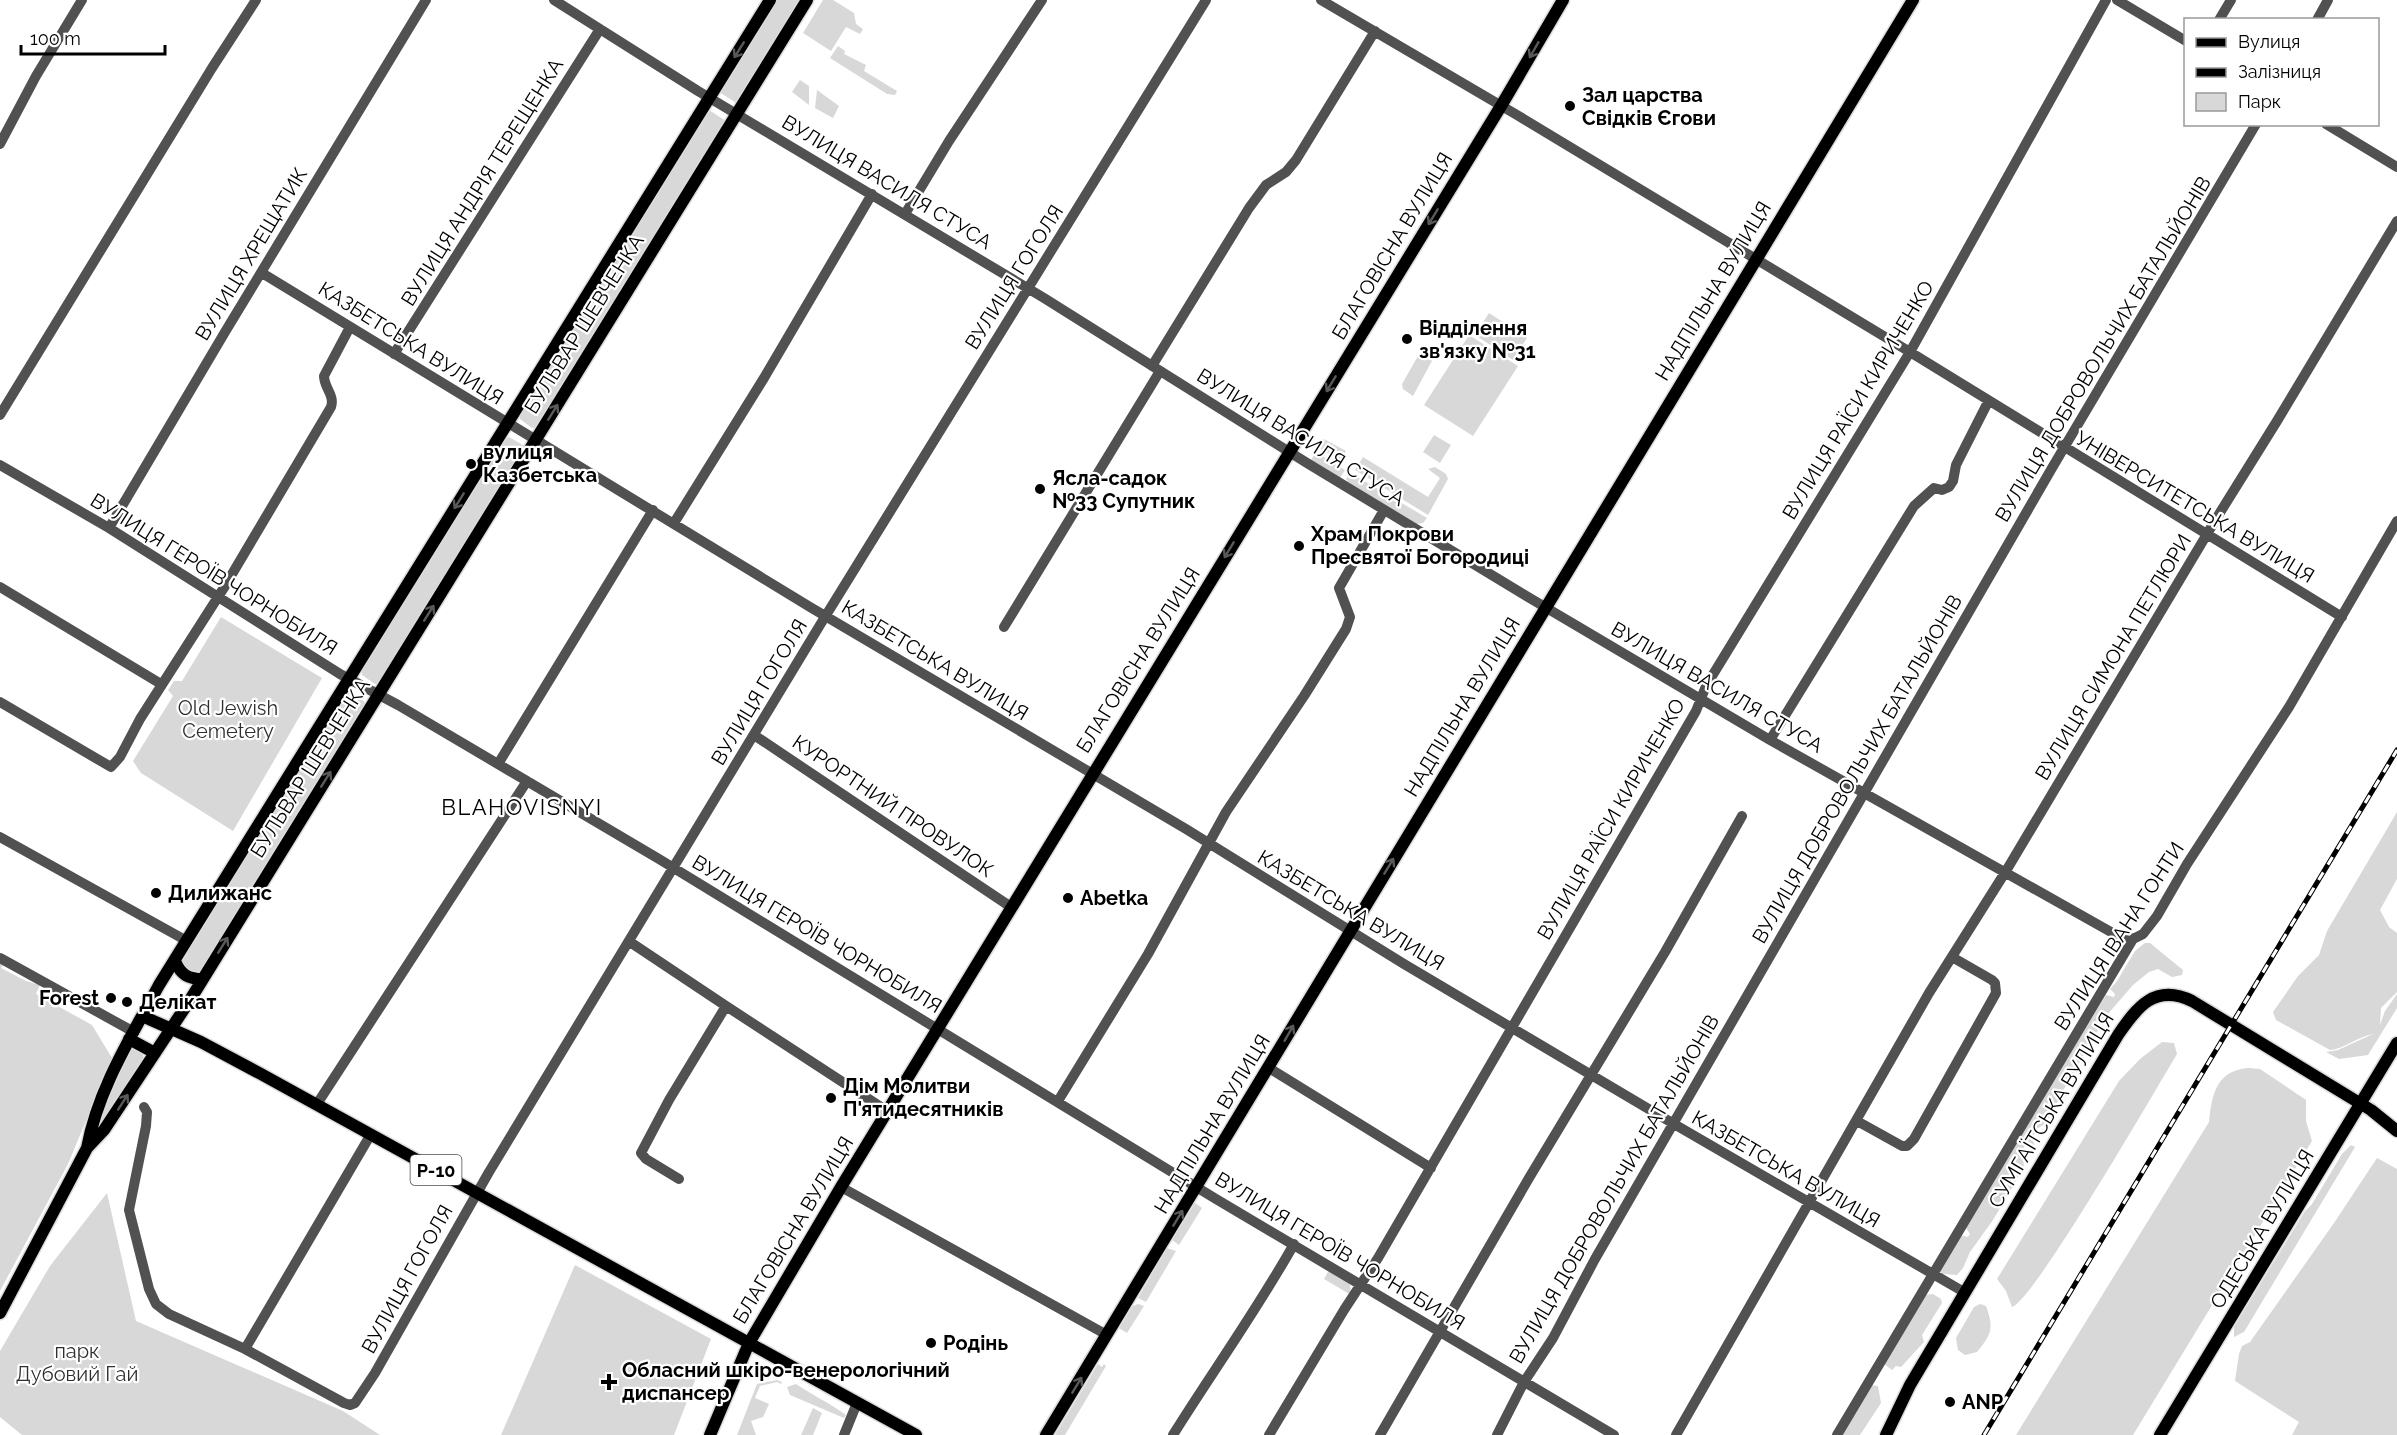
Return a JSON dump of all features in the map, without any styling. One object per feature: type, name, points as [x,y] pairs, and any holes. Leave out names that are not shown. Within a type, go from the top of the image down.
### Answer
[{"type":"main road","name":"БУЛЬВАР ШЕВЧЕНКА","points":[[87,1148],[95,1118],[142,1016],[770,0]]},
{"type":"main road","name":"БУЛЬВАР ШЕВЧЕНКА","points":[[87,1148],[104,1130],[202,979],[807,0]]},
{"type":"main road","name":"БЛАГОВІСНА ВУЛИЦЯ","points":[[710,1435],[749,1342],[841,1187],[1502,106],[1563,0]]},
{"type":"main road","name":"НАДПІЛЬНА ВУЛИЦЯ","points":[[1046,1435],[1913,0]]},
{"type":"main road","points":[[175,961],[179,971],[186,976],[202,979]]},
{"type":"main road","name":"СУМГАЇТСЬКА ВУЛИЦЯ","points":[[1886,1435],[1910,1385],[2118,1035],[2136,1009],[2151,999],[2168,995],[2180,996],[2192,1001],[2360,1103],[2397,1131]]},
{"type":"main road","name":"Р-10","points":[[142,1016],[201,1042],[317,1104],[727,1332],[749,1342]]},
{"type":"main road","points":[[131,1036],[155,1053]]},
{"type":"main road","name":"ОДЕСЬКА ВУЛИЦЯ","points":[[2160,1435],[2397,1042]]},
{"type":"main road","name":"СУМГАЇТСЬКА ВУЛИЦЯ","points":[[2371,1110],[2397,1119]]},
{"type":"main road","points":[[0,1313],[87,1148]]},
{"type":"main road","points":[[749,1342],[916,1435]]},
{"type":"street","points":[[0,144],[36,75],[82,0]]},
{"type":"street","points":[[0,415],[205,78],[256,0]]},
{"type":"street","name":"ВУЛИЦЯ ХРЕЩАТИК","points":[[109,528],[426,0]]},
{"type":"street","name":"ВУЛИЦЯ ВАСИЛЯ СТУСА","points":[[554,0],[710,97],[1028,288],[1290,452],[1545,607],[1770,740],[2118,935],[2133,939]]},
{"type":"street","points":[[905,214],[949,141],[1042,0]]},
{"type":"street","name":"ВУЛИЦЯ ГОГОЛЯ","points":[[245,1349],[350,1405],[358,1399],[477,1192],[826,616],[1206,0]]},
{"type":"street","name":"УНІВЕРСИТЕТСЬКА ВУЛИЦЯ","points":[[1321,0],[1502,106],[1910,352],[1988,402],[2342,616]]},
{"type":"street","name":"ВУЛИЦЯ РАЇСИ КИРИЧЕНКО","points":[[1269,1435],[1431,1168],[1702,699],[1706,687],[1910,352],[2106,0]]},
{"type":"street","points":[[2117,0],[2184,40]]},
{"type":"street","points":[[2220,18],[2231,0]]},
{"type":"street","points":[[2318,18],[2328,0]]},
{"type":"street","name":"ВУЛИЦЯ АНДРІЯ ТЕРЕЩЕНКА","points":[[394,354],[600,29]]},
{"type":"street","points":[[1004,627],[1249,208],[1266,185],[1286,172],[1296,160],[1375,31]]},
{"type":"street","name":"ВУЛИЦЯ ДОБРОВОЛЬЧИХ БАТАЛЬЙОНІВ","points":[[1497,1435],[1524,1382],[1553,1338],[1595,1259],[1864,792],[2255,126]]},
{"type":"street","points":[[2329,126],[2397,167]]},
{"type":"street","points":[[674,523],[764,378],[872,194]]},
{"type":"street","name":"ВУЛИЦЯ СИМОНА ПЕТЛЮРИ","points":[[1676,1435],[1952,957],[2006,872],[2206,534],[2277,422],[2397,221]]},
{"type":"street","name":"КАЗБЕТСЬКА ВУЛИЦЯ","points":[[262,273],[535,441],[1208,843],[1510,1028],[1964,1292]]},
{"type":"street","points":[[0,702],[111,767],[122,754],[137,724],[217,598],[331,407],[332,398],[324,382],[324,376],[350,327]]},
{"type":"street","points":[[1770,740],[1914,506],[1934,488],[1941,490],[1949,487],[1953,481],[1956,465],[1988,402]]},
{"type":"street","name":"ВУЛИЦЯ ГЕРОЇВ ЧОРНОБИЛЯ","points":[[0,465],[109,528],[349,679],[527,781],[1440,1333],[1614,1435]]},
{"type":"street","points":[[498,764],[653,510]]},
{"type":"street","points":[[1058,1101],[1148,954],[1226,812],[1304,696],[1349,623],[1349,614],[1339,588],[1384,510]]},
{"type":"street","name":"ВУЛИЦЯ ІВАНА ГОНТИ","points":[[1837,1435],[2133,939],[2143,934],[2157,916],[2187,864],[2289,707],[2397,521]]},
{"type":"street","points":[[0,587],[162,684]]},
{"type":"street","name":"КУРОРТНИЙ ПРОВУЛОК","points":[[754,735],[1011,907]]},
{"type":"street","points":[[317,1104],[527,781]]},
{"type":"street","points":[[1380,1435],[1665,952],[1742,816]]},
{"type":"street","points":[[0,837],[187,941]]},
{"type":"street","points":[[630,942],[887,1111]]},
{"type":"street","points":[[1857,1121],[1902,1146],[1906,1146],[1914,1139],[1996,993],[1995,983],[1992,980],[1952,957]]},
{"type":"street","points":[[0,958],[131,1036]]},
{"type":"street","points":[[679,1179],[646,1160],[641,1153],[669,1100],[726,1006]]},
{"type":"street","points":[[1269,1068],[1431,1168]]},
{"type":"street","points":[[144,1107],[147,1112],[146,1126],[129,1210],[151,1295],[156,1304],[165,1311],[245,1349],[371,1134]]},
{"type":"street","points":[[841,1187],[1107,1335]]},
{"type":"street","points":[[1173,1435],[1235,1338],[1260,1304],[1294,1244]]},
{"type":"street","points":[[844,1435],[856,1403]]},
{"type":"green space","points":[[776,0],[802,0],[735,102],[720,91]]},
{"type":"green space","points":[[823,0],[833,0],[854,13],[856,24],[863,29],[860,34],[846,27],[831,51],[803,33]]},
{"type":"green space","points":[[838,46],[845,51],[844,54],[866,65],[864,71],[897,91],[895,95],[887,94],[830,58]]},
{"type":"green space","points":[[800,80],[809,86],[809,105],[792,92]]},
{"type":"green space","points":[[817,90],[839,106],[833,118],[815,108]]},
{"type":"green space","points":[[709,110],[726,121],[537,427],[532,428],[520,419],[520,413]]},
{"type":"green space","points":[[1489,313],[1527,338],[1513,360],[1475,335]]},
{"type":"green space","points":[[1469,335],[1518,366],[1473,436],[1424,405]]},
{"type":"green space","points":[[1424,354],[1433,359],[1413,396],[1403,389],[1402,384],[1418,356]]},
{"type":"green space","points":[[1434,435],[1451,445],[1440,463],[1423,452]]},
{"type":"green space","points":[[509,437],[523,445],[524,450],[379,683],[375,684],[362,675],[362,668],[504,439]]},
{"type":"green space","points":[[1324,439],[1346,451],[1340,461],[1319,448]]},
{"type":"green space","points":[[1316,452],[1345,470],[1340,478],[1311,460]]},
{"type":"green space","points":[[1363,457],[1428,497],[1440,478],[1428,469],[1435,467],[1446,474],[1448,479],[1428,515],[1355,470]]},
{"type":"green space","points":[[1351,473],[1427,518],[1423,523],[1416,524],[1348,482],[1346,479]]},
{"type":"green space","name":"Old Jewish Cemetery","points":[[221,617],[322,678],[233,831],[141,773],[133,761],[173,696],[168,690],[174,681],[182,681]]},
{"type":"green space","points":[[349,693],[364,701],[366,706],[201,971],[189,973],[182,963],[185,955]]},
{"type":"green space","points":[[2397,812],[2397,879],[2380,910],[2389,927],[2397,933],[2397,992],[2381,1008],[2380,1025],[2385,1011],[2397,994],[2397,1008],[2368,1055],[2339,1059],[2326,1052],[2338,1050],[2373,1034],[2330,1050],[2276,1020],[2273,1012],[2298,976],[2319,955],[2327,931]]},
{"type":"green space","points":[[2145,943],[2150,943],[2183,970],[2182,975],[2172,977],[2158,969],[2149,972],[2133,985],[2107,1015],[2047,1122],[2037,1129],[2032,1138],[2035,1146],[2033,1150],[2028,1142],[2022,1150],[2024,1167],[1993,1220],[1970,1252],[1963,1268],[1957,1275],[1942,1274],[1938,1270],[1960,1235],[1968,1237],[1970,1234],[1964,1225],[2106,995],[2114,997],[2115,994],[2110,989],[2135,951]]},
{"type":"green space","points":[[0,962],[4,964],[1,968],[26,981],[40,985],[36,994],[92,1025],[112,1058],[68,1164],[0,1291]]},
{"type":"green space","points":[[2162,1042],[2174,1043],[2177,1054],[2069,1233],[2025,1295],[2012,1307],[2006,1291],[1997,1279],[2119,1081],[2140,1059]]},
{"type":"green space","points":[[137,1048],[143,1053],[143,1060],[96,1134],[94,1133],[123,1060],[129,1050]]},
{"type":"green space","points":[[2260,1069],[2306,1100],[2306,1121],[2312,1141],[2133,1435],[2016,1435],[2209,1122],[2214,1093],[2222,1079],[2237,1070]]},
{"type":"green space","points":[[2351,1145],[2355,1147],[2244,1332],[2234,1337],[2234,1327],[2305,1211],[2312,1204],[2342,1154]]},
{"type":"green space","points":[[2377,1158],[2397,1169],[2397,1435],[2292,1435],[2299,1422],[2235,1381],[2239,1354],[2242,1346],[2250,1342],[2334,1223]]},
{"type":"green space","name":"парк Дубовий Гай","points":[[107,1193],[136,1321],[343,1411],[380,1435],[22,1435],[0,1417],[0,1351],[50,1266]]},
{"type":"green space","points":[[1195,1203],[1202,1208],[1179,1245],[1172,1240]]},
{"type":"green space","points":[[1167,1248],[1176,1251],[1146,1302],[1138,1298]]},
{"type":"green space","name":"Обласний шкіро-венерологічний диспансер","points":[[575,1265],[711,1339],[674,1435],[501,1435]]},
{"type":"green space","points":[[1329,1270],[1350,1284],[1351,1295],[1324,1279]]},
{"type":"green space","points":[[1933,1294],[1941,1299],[1942,1303],[1922,1335],[1924,1342],[1901,1367],[1896,1366],[1892,1370],[1884,1364],[1925,1295]]},
{"type":"green space","points":[[1138,1304],[1144,1306],[1127,1333],[1119,1328],[1133,1306]]},
{"type":"green space","points":[[1980,1304],[1986,1306],[1991,1325],[1989,1335],[1977,1352],[1965,1355],[1958,1350],[1956,1338],[1974,1307]]},
{"type":"green space","points":[[1098,1364],[1102,1367],[1104,1364],[1106,1366],[1065,1435],[1055,1435]]},
{"type":"green space","points":[[777,1380],[782,1382],[781,1384],[777,1382],[760,1386],[755,1398],[769,1404],[763,1417],[751,1421],[756,1435],[737,1435],[757,1384]]},
{"type":"green space","points":[[796,1384],[846,1415],[844,1418],[790,1395],[787,1387]]},
{"type":"green space","points":[[1870,1385],[1878,1386],[1881,1403],[1860,1435],[1840,1435]]},
{"type":"green space","points":[[813,1408],[822,1413],[813,1435],[801,1435]]},
{"type":"railway","points":[[1984,1435],[2397,750]]},
{"type":"place","name":"Зал царства Свідків Єгови","points":[[1570,106]]},
{"type":"place","name":"Відділення зв'язку №31","points":[[1407,339]]},
{"type":"place","name":"вулиця Казбетська","points":[[471,464]]},
{"type":"place","name":"Ясла-садок №33 Супутник","points":[[1040,489]]},
{"type":"place","name":"Храм Покрови Пресвятої Богородиці","points":[[1299,546]]},
{"type":"place","name":"Дилижанс","points":[[156,893]]},
{"type":"place","name":"Abetka","points":[[1068,898]]},
{"type":"place","name":"Forest","points":[[111,998]]},
{"type":"place","name":"Делікат","points":[[127,1002]]},
{"type":"place","name":"Дім Молитви П'ятидесятників","points":[[831,1098]]},
{"type":"place","name":"Родінь","points":[[931,1343]]},
{"type":"place","name":"Обласний шкіро-венерологічний диспансер","points":[[609,1382]]},
{"type":"place","name":"ANP","points":[[1950,1402]]},
{"type":"district","name":"BLAHOVISNYI","points":[[522,807]]}]
